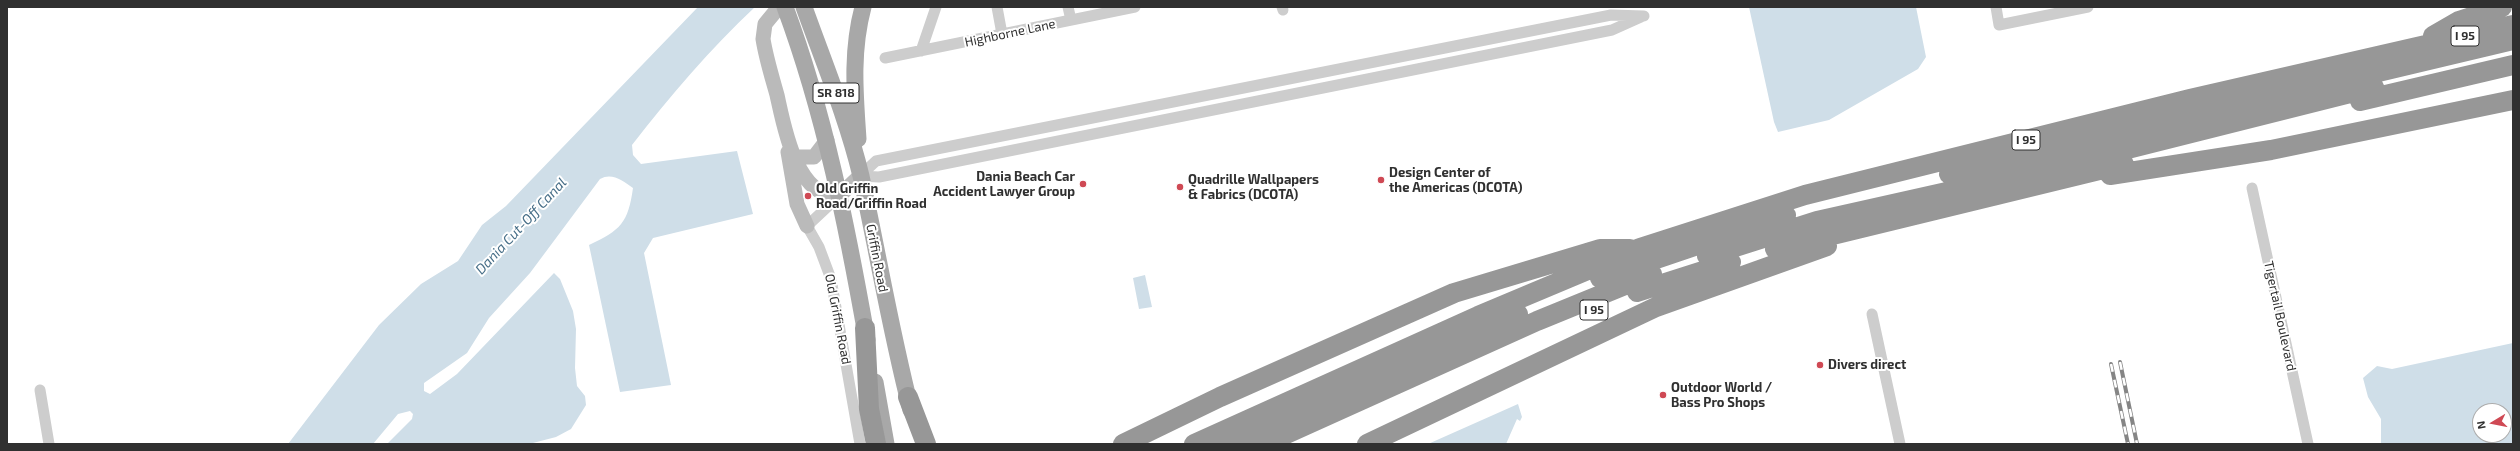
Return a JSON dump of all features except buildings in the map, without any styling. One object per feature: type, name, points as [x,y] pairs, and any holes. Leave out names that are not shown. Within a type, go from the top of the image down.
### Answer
[{"type":"highway","points":[[2416,46],[2460,21],[2502,7]]},
{"type":"highway","name":"I 95","points":[[1194,444],[1478,316],[1640,248],[1805,195],[2190,98],[2416,46],[2513,26]]},
{"type":"highway","points":[[1227,444],[1587,282],[1814,206],[2513,40]]},
{"type":"highway","points":[[1264,444],[1537,321],[1648,275],[1817,221],[2036,172],[2513,52]]},
{"type":"highway","name":"I 95","points":[[1292,444],[1498,351],[1652,286],[1803,240],[2072,178],[2338,107],[2513,65]]},
{"type":"highway","points":[[2072,178],[2147,170],[2271,150],[2513,100]]},
{"type":"highway","points":[[2245,120],[2338,107]]},
{"type":"highway","points":[[1367,444],[1656,307],[1910,216]]},
{"type":"highway","points":[[1123,444],[1227,394],[1454,293],[1600,249],[1640,248]]},
{"type":"highway","points":[[865,328],[869,409],[876,444]]},
{"type":"highway","points":[[908,397],[926,444]]},
{"type":"main road","points":[[860,176],[854,71],[856,36],[863,7]]},
{"type":"main road","name":"Griffin Road","points":[[805,10],[839,102],[860,176],[892,333],[920,444]]},
{"type":"main road","name":"Griffin Road","points":[[788,14],[814,90],[827,140],[865,328],[886,444]]},
{"type":"street","points":[[779,7],[765,24],[763,39],[786,138],[793,157],[800,169],[820,191],[829,196],[839,196]]},
{"type":"street","points":[[922,51],[936,7]]},
{"type":"street","points":[[997,7],[1002,34]]},
{"type":"street","points":[[1068,7],[1071,20]]},
{"type":"street","name":"Highborne Lane","points":[[885,58],[1135,7]]},
{"type":"street","points":[[1996,7],[1999,25],[2088,7]]},
{"type":"street","points":[[786,138],[789,167],[799,212],[807,226],[839,196],[860,176],[876,161],[1611,15],[1644,16],[1612,30],[880,177],[860,176]]},
{"type":"street","points":[[793,157],[814,157],[827,140]]},
{"type":"street","name":"Tigertail Boulevard","points":[[2252,188],[2308,444]]},
{"type":"street","name":"Old Griffin Road","points":[[807,226],[824,258],[831,279],[860,444]]},
{"type":"street","points":[[1872,314],[1900,444]]},
{"type":"street","points":[[40,390],[50,444]]},
{"type":"water","name":"Dania Cut-Off Canal","points":[[698,7],[755,7],[706,56],[661,109],[632,145],[633,155],[641,164],[737,151],[753,214],[653,238],[644,253],[671,385],[620,392],[589,245],[616,230],[629,210],[633,188],[617,178],[609,176],[600,179],[530,273],[489,318],[467,353],[424,383],[424,391],[430,394],[457,374],[554,273],[560,279],[573,311],[576,329],[575,368],[577,386],[585,396],[586,405],[571,429],[556,437],[529,444],[387,444],[412,419],[413,414],[410,411],[398,414],[373,444],[288,444],[379,325],[421,284],[458,261],[482,225],[506,206]]},
{"type":"water","points":[[1749,7],[1916,7],[1926,57],[1918,69],[1829,120],[1778,132],[1774,122]]},
{"type":"water","points":[[1145,275],[1152,307],[1139,309],[1133,278]]},
{"type":"water","points":[[2513,343],[2513,444],[2381,444],[2381,419],[2368,397],[2363,378],[2377,366],[2392,369]]},
{"type":"water","points":[[1518,404],[1522,417],[1520,421],[1517,419],[1506,444],[1428,444]]},
{"type":"railway","points":[[2120,362],[2137,444]]},
{"type":"railway","points":[[2111,364],[2128,444]]},
{"type":"place","name":"Design Center of the Americas (DCOTA)","points":[[1381,180]]},
{"type":"place","name":"Dania Beach Car Accident Lawyer Group","points":[[1083,184]]},
{"type":"place","name":"Quadrille Wallpapers & Fabrics (DCOTA)","points":[[1180,187]]},
{"type":"place","name":"Old Griffin Road/Griffin Road","points":[[808,196]]},
{"type":"place","name":"Divers direct","points":[[1820,365]]},
{"type":"place","name":"Outdoor World / Bass Pro Shops","points":[[1663,395]]}]
